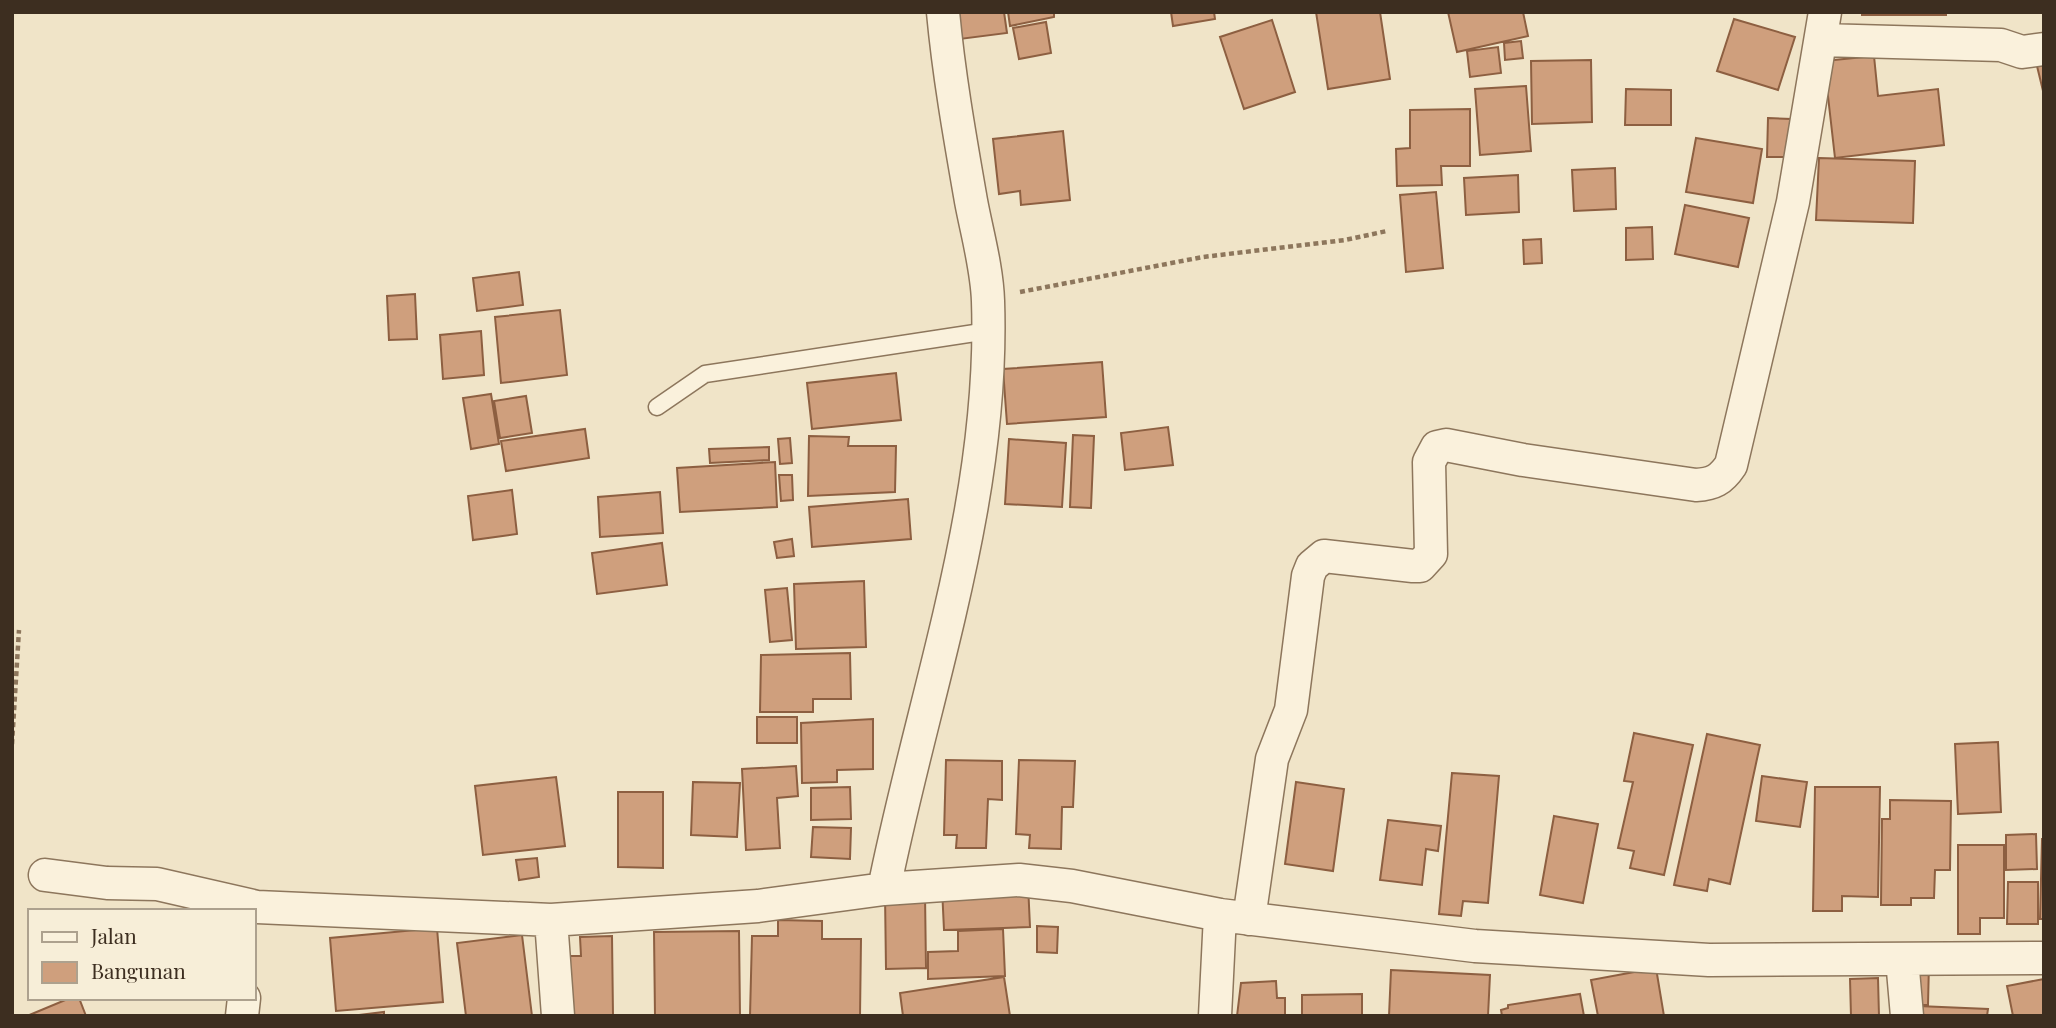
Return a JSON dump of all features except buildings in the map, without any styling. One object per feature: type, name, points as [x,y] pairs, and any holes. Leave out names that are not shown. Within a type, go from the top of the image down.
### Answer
[{"type":"street","points":[[884,889],[899,814],[967,541],[984,402],[988,298],[955,108],[943,12]]},
{"type":"street","points":[[1215,1016],[1234,917],[1272,758],[1291,710],[1308,576],[1312,566],[1324,556],[1413,566],[1425,562],[1431,554],[1429,462],[1437,447],[1446,445],[1523,460],[1696,485],[1710,485],[1718,480],[1731,465],[1793,202],[1823,26],[2001,45],[2022,52],[2044,49]]},
{"type":"street","points":[[45,875],[107,883],[157,884],[234,909]]},
{"type":"street","points":[[256,916],[551,920],[758,906],[884,889],[1019,880],[1234,917],[1489,947],[1709,960],[2044,958]]},
{"type":"street","points":[[551,920],[558,1016]]},
{"type":"street","points":[[1902,959],[1907,1016]]},
{"type":"lane","points":[[657,407],[705,374],[988,331]]},
{"type":"path","points":[[988,298],[1203,257],[1345,240],[1387,230]]},
{"type":"path","points":[[12,744],[19,629]]}]
